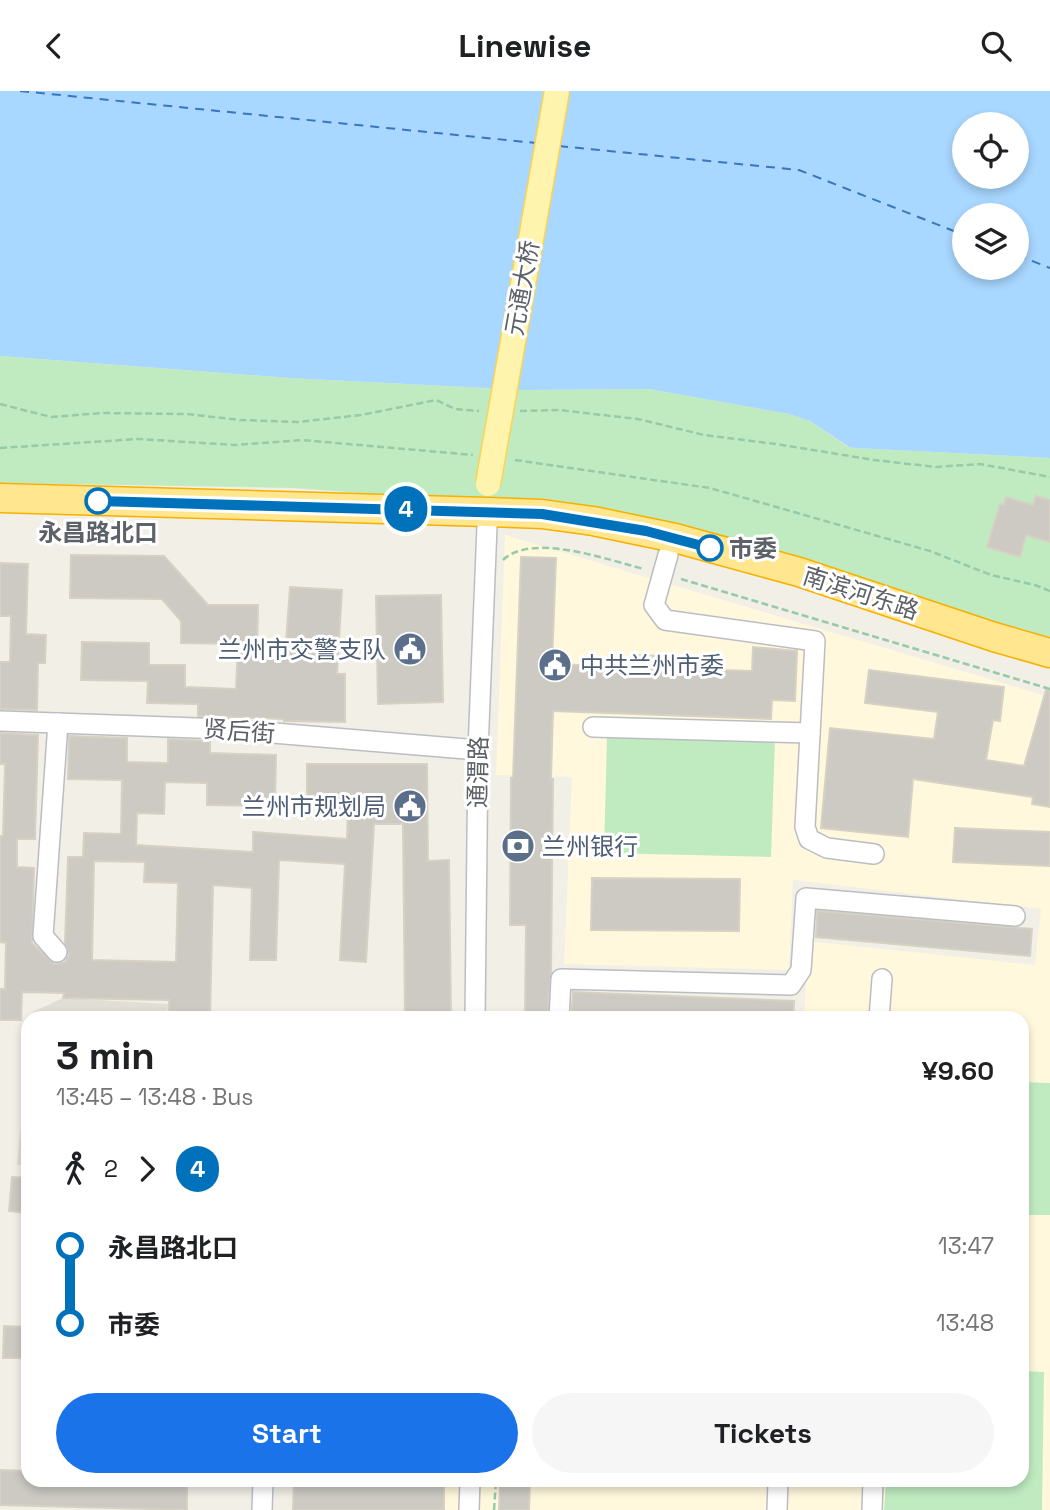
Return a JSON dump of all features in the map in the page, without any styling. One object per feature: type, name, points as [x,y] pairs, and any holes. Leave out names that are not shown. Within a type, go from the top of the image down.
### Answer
[{"type":"highway","name":"南滨河东路","points":[[0,498],[542,514],[593,521],[675,538],[799,572],[1050,653]]},
{"type":"highway","name":"南滨河东路","points":[[0,512],[487,526],[541,531],[601,540],[665,564],[758,575],[1050,667]]},
{"type":"main road","name":"元通大桥","points":[[488,484],[557,91]]},
{"type":"street","name":"通渭路","points":[[475,1011],[478,750],[487,526]]},
{"type":"street","points":[[665,564],[654,605],[665,620],[814,641],[805,827],[809,839],[827,848],[874,853]]},
{"type":"street","name":"贤后街","points":[[0,721],[225,729],[478,750]]},
{"type":"street","points":[[57,952],[43,936],[58,723]]},
{"type":"street","points":[[593,727],[810,733]]},
{"type":"street","points":[[559,1011],[561,978],[791,985],[800,970],[807,898],[1015,916]]},
{"type":"street","points":[[880,1011],[882,979]]},
{"type":"street","points":[[262,1510],[263,1487]]},
{"type":"street","points":[[469,1510],[470,1487]]},
{"type":"street","points":[[777,1510],[778,1487]]},
{"type":"street","points":[[872,1510],[873,1487]]},
{"type":"path","points":[[0,404],[51,417],[103,413],[187,414],[240,420],[298,422],[361,415],[436,400],[455,409],[488,411]]},
{"type":"path","points":[[511,411],[559,410],[638,419],[704,435],[874,460],[936,467],[980,464],[1050,477]]},
{"type":"path","points":[[0,448],[138,439],[235,445],[302,440],[484,456]]},
{"type":"path","points":[[509,459],[710,488],[930,551],[991,575],[1050,591]]},
{"type":"path","points":[[501,562],[513,551],[520,549],[560,548],[665,564],[1050,689]]},
{"type":"path","points":[[494,1510],[496,1487]]},
{"type":"shaded area","points":[[505,535],[1050,697],[1050,1510],[409,1510],[409,1487],[1029,1487],[1029,1011],[804,1011],[808,941],[1035,965],[1041,909],[793,880],[789,970],[564,964],[572,777],[496,775]]},
{"type":"shaded area","points":[[63,998],[168,1004],[168,1011],[35,1011]]},
{"type":"shaded area","points":[[21,1127],[21,1165],[17,1165]]},
{"type":"green space","points":[[0,356],[290,378],[524,390],[649,389],[789,414],[810,421],[848,447],[1050,458],[1050,639],[743,544],[468,501],[294,488],[0,483]]},
{"type":"green space","points":[[607,735],[775,740],[771,857],[604,853]]},
{"type":"green space","points":[[1029,1082],[1050,1083],[1050,1215],[1029,1215]]},
{"type":"green space","points":[[1029,1371],[1044,1372],[1042,1510],[884,1510],[886,1487],[1029,1487]]},
{"type":"water","points":[[0,91],[1050,91],[1050,458],[849,447],[810,421],[789,414],[649,389],[524,390],[290,378],[0,356]]},
{"type":"building","points":[[1036,496],[1050,500],[1050,542],[1026,535],[1020,557],[987,547],[1000,504],[1004,505],[1006,497],[1033,505]]},
{"type":"building","points":[[71,555],[164,556],[208,605],[258,605],[257,656],[285,657],[290,587],[342,590],[337,674],[345,674],[345,722],[198,716],[198,704],[147,703],[148,681],[81,680],[82,642],[149,643],[149,665],[185,665],[185,687],[236,689],[238,644],[181,643],[181,621],[162,599],[70,598]]},
{"type":"building","name":"中共兰州市委","points":[[521,557],[556,558],[552,664],[632,667],[633,655],[687,657],[687,669],[752,671],[753,647],[797,651],[795,701],[772,700],[771,719],[553,711],[551,973],[548,1011],[525,1011],[526,925],[510,925]]},
{"type":"building","points":[[0,563],[28,564],[26,634],[46,635],[45,663],[38,663],[37,710],[0,709],[0,662],[10,662],[11,616],[0,616]]},
{"type":"building","name":"兰州市交警支队","points":[[441,595],[443,702],[378,704],[376,596]]},
{"type":"building","points":[[869,670],[1004,687],[1000,721],[993,720],[986,760],[1024,766],[1046,690],[1050,690],[1050,807],[1032,804],[1033,797],[913,779],[908,837],[821,828],[830,728],[934,739],[938,712],[865,703]]},
{"type":"building","points":[[0,733],[38,735],[35,839],[17,839],[17,867],[34,868],[32,943],[54,964],[65,962],[69,955],[65,943],[68,857],[83,857],[84,833],[121,834],[122,780],[68,779],[69,736],[127,738],[127,762],[168,763],[168,739],[210,741],[210,753],[276,755],[275,806],[207,805],[207,783],[165,782],[164,814],[137,813],[136,845],[253,852],[253,832],[347,839],[348,808],[307,808],[307,764],[427,764],[428,861],[449,860],[451,1011],[405,1011],[403,824],[374,824],[366,962],[340,960],[345,864],[279,860],[276,960],[250,960],[252,888],[213,885],[210,1011],[169,1011],[169,1000],[63,998],[64,993],[22,992],[21,1020],[0,1020],[0,989],[5,989],[6,943],[0,942],[0,836],[3,836],[5,764],[0,764]],"holes":[[[94,861],[145,862],[144,882],[178,883],[176,962],[92,960]]]},
{"type":"building","points":[[955,828],[1050,832],[1050,866],[953,862]]},
{"type":"building","points":[[592,878],[740,879],[739,931],[591,930]]},
{"type":"building","points":[[817,911],[1032,929],[1030,956],[816,937]]},
{"type":"building","points":[[573,992],[794,1001],[793,1011],[572,1011]]},
{"type":"building","points":[[12,1177],[21,1178],[21,1212],[9,1211]]},
{"type":"building","points":[[4,1326],[21,1327],[21,1358],[3,1358]]},
{"type":"building","points":[[0,1470],[21,1471],[21,1487],[187,1487],[187,1510],[0,1505]]},
{"type":"building","points":[[294,1487],[444,1487],[444,1510],[293,1510]]},
{"type":"building","points":[[500,1487],[530,1487],[529,1510],[499,1510]]},
{"type":"ferry route","points":[[20,91],[536,143]]},
{"type":"ferry route","points":[[559,146],[799,170],[952,230]]},
{"type":"ferry route","points":[[1029,260],[1050,268]]},
{"type":"bus line","name":"4","points":[[98,501],[542,514],[646,531],[710,548]]},
{"type":"place","name":"永昌路北口","points":[[98,501]]},
{"type":"place","name":"市委","points":[[710,548]]},
{"type":"place","name":"兰州市交警支队","points":[[410,649]]},
{"type":"place","name":"中共兰州市委","points":[[555,665]]},
{"type":"place","name":"兰州市规划局","points":[[410,806]]},
{"type":"place","name":"兰州银行","points":[[518,846]]}]
